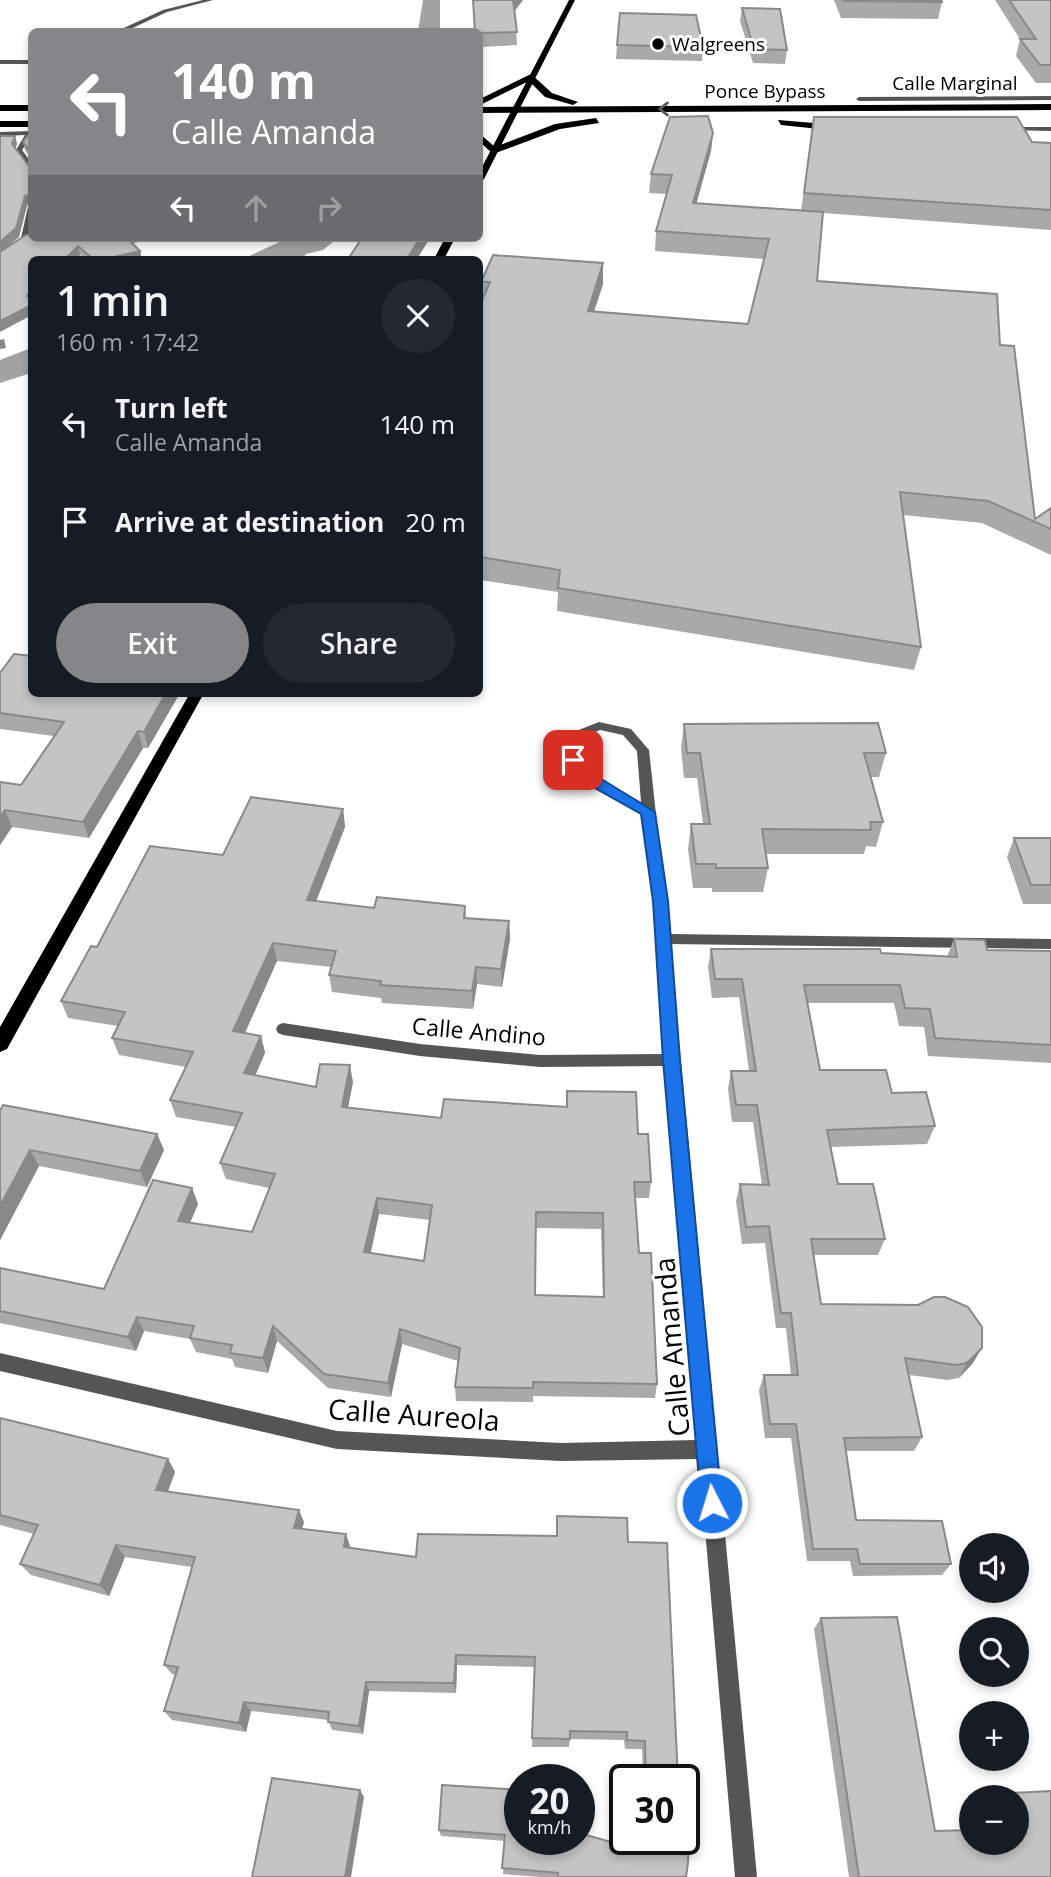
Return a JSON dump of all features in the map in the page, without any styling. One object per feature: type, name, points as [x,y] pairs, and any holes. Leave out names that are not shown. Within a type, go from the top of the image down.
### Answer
[{"type":"highway","points":[[483,101],[531,77],[539,92],[558,100],[623,109]]},
{"type":"highway","points":[[740,96],[857,104]]},
{"type":"highway","name":"Ponce Bypass","points":[[483,110],[857,104],[1051,107]]},
{"type":"highway","points":[[0,108],[28,108]]},
{"type":"highway","name":"Ponce Bypass","points":[[483,121],[694,121]]},
{"type":"highway","points":[[483,140],[493,151],[558,126],[596,121]]},
{"type":"highway","name":"Ponce Bypass","points":[[769,121],[849,125]]},
{"type":"highway","points":[[999,125],[1051,121]]},
{"type":"highway","points":[[0,124],[28,129]]},
{"type":"main road","points":[[483,173],[572,0]]},
{"type":"main road","points":[[0,1044],[195,697]]},
{"type":"street","points":[[127,28],[165,11],[211,0]]},
{"type":"street","points":[[0,62],[28,62]]},
{"type":"street","name":"Calle Marginal","points":[[857,104],[1051,98]]},
{"type":"street","points":[[999,125],[1051,129]]},
{"type":"street","points":[[0,134],[28,130]]},
{"type":"street","points":[[28,135],[19,150],[28,164]]},
{"type":"street","points":[[2,257],[28,240]]},
{"type":"street","name":"Calle Amanda","points":[[648,812],[598,783],[573,760],[575,736],[599,726],[627,732],[643,750],[663,939],[671,1060],[747,1877]]},
{"type":"street","points":[[663,939],[1051,944]]},
{"type":"street","name":"Calle Andino","points":[[283,1029],[420,1050],[540,1061],[671,1060]]},
{"type":"street","name":"Calle Aureola","points":[[0,1362],[338,1440],[561,1452],[706,1449]]},
{"type":"shaded area","points":[[423,0],[440,0],[440,28],[418,28]]},
{"type":"shaded area","points":[[279,242],[333,242],[323,250],[305,256],[249,256]]},
{"type":"shaded area","points":[[28,349],[28,374],[0,383],[0,360]]},
{"type":"building","points":[[473,0],[513,0],[517,32],[483,33],[483,28],[475,28]]},
{"type":"building","points":[[941,0],[942,2],[844,1]]},
{"type":"building","points":[[1009,0],[1051,0],[1051,65],[1040,65],[1020,39],[1036,39]]},
{"type":"building","points":[[742,8],[780,9],[787,50],[754,49]]},
{"type":"building","points":[[620,13],[696,15],[703,47],[617,45]]},
{"type":"building","points":[[708,116],[713,133],[693,203],[823,212],[817,281],[997,294],[1000,345],[1014,346],[1035,519],[1051,508],[1051,529],[988,501],[900,492],[921,647],[558,588],[560,570],[483,557],[483,298],[490,282],[483,282],[483,278],[493,255],[603,263],[588,311],[748,324],[769,239],[656,231],[672,175],[651,174],[670,117]]},
{"type":"building","points":[[814,117],[1017,117],[1032,142],[1051,143],[1051,210],[804,193]]},
{"type":"building","points":[[0,136],[15,136],[12,144],[28,164],[28,195],[25,196],[16,228],[0,242]]},
{"type":"building","points":[[28,136],[28,149],[23,142]]},
{"type":"building","points":[[26,235],[28,242],[131,242],[140,251],[118,256],[90,256],[78,246],[68,256],[28,256],[28,307],[0,321],[0,252]]},
{"type":"building","points":[[359,242],[418,242],[409,256],[350,256]]},
{"type":"building","points":[[14,654],[28,656],[28,697],[164,697],[144,732],[138,731],[83,822],[5,810],[0,818],[0,782],[21,785],[64,722],[0,713],[0,673]]},
{"type":"building","points":[[878,723],[886,753],[864,753],[883,822],[870,822],[871,830],[762,829],[768,868],[716,868],[716,864],[696,864],[691,824],[710,824],[700,753],[687,753],[684,724]]},
{"type":"building","points":[[251,797],[343,809],[307,900],[374,908],[377,897],[465,906],[464,918],[509,921],[501,969],[476,967],[472,991],[380,985],[381,981],[329,975],[336,951],[273,943],[233,1031],[261,1036],[244,1073],[316,1087],[320,1064],[350,1065],[342,1107],[441,1118],[444,1099],[567,1107],[567,1091],[636,1092],[638,1134],[648,1134],[651,1182],[634,1182],[639,1253],[651,1253],[657,1384],[533,1382],[533,1388],[455,1387],[460,1348],[400,1329],[388,1383],[324,1374],[273,1326],[263,1358],[230,1353],[232,1345],[190,1338],[194,1326],[137,1317],[128,1337],[0,1311],[0,1268],[104,1289],[153,1180],[192,1188],[178,1221],[252,1232],[275,1174],[220,1163],[242,1113],[170,1100],[193,1052],[112,1038],[125,1012],[61,1001],[91,946],[97,947],[150,846],[223,855]],"holes":[[[377,1198],[432,1205],[424,1261],[364,1252]],[[536,1212],[603,1213],[604,1297],[535,1295]]]},
{"type":"building","points":[[1014,838],[1051,838],[1051,885],[1031,885]]},
{"type":"building","points":[[954,939],[985,940],[987,950],[1051,951],[1051,1045],[935,1038],[930,1009],[905,1008],[900,985],[804,985],[820,1070],[886,1070],[892,1093],[926,1092],[935,1126],[827,1130],[838,1184],[873,1184],[885,1239],[811,1239],[821,1304],[918,1305],[934,1297],[945,1297],[968,1307],[982,1327],[982,1348],[967,1363],[956,1365],[905,1358],[922,1437],[844,1438],[856,1520],[942,1521],[951,1564],[860,1564],[857,1549],[813,1549],[796,1424],[770,1424],[764,1375],[798,1375],[791,1313],[781,1313],[769,1226],[746,1227],[740,1184],[769,1185],[757,1105],[736,1105],[731,1071],[756,1071],[742,979],[715,979],[711,949],[880,949],[881,953],[957,957]]},
{"type":"building","points":[[3,1105],[157,1134],[140,1171],[30,1150],[0,1206],[0,1111]]},
{"type":"building","points":[[0,1418],[168,1459],[156,1490],[299,1510],[294,1528],[346,1534],[344,1547],[416,1557],[418,1534],[557,1536],[557,1516],[627,1518],[628,1542],[667,1543],[677,1764],[646,1764],[645,1741],[627,1740],[627,1732],[570,1731],[570,1739],[532,1738],[535,1657],[456,1655],[454,1683],[366,1682],[359,1726],[328,1722],[329,1712],[244,1702],[239,1723],[164,1711],[178,1667],[164,1665],[195,1557],[116,1545],[100,1585],[20,1564],[38,1525],[0,1515]]},
{"type":"building","points":[[897,1617],[935,1831],[959,1830],[959,1855],[1029,1855],[1029,1792],[1051,1791],[1051,1877],[859,1877],[821,1618]]},
{"type":"building","points":[[272,1778],[360,1790],[345,1877],[252,1877]]},
{"type":"building","points":[[442,1785],[504,1789],[504,1835],[439,1830]]},
{"type":"building","points":[[595,1837],[609,1841],[609,1855],[688,1855],[686,1877],[558,1877],[558,1873],[502,1868],[504,1846],[504,1855],[595,1855]]},
{"type":"place","name":"Walgreens","points":[[658,44]]},
{"type":"route","points":[[573,760],[598,783],[648,812],[660,901],[671,1060],[712,1503]]}]
